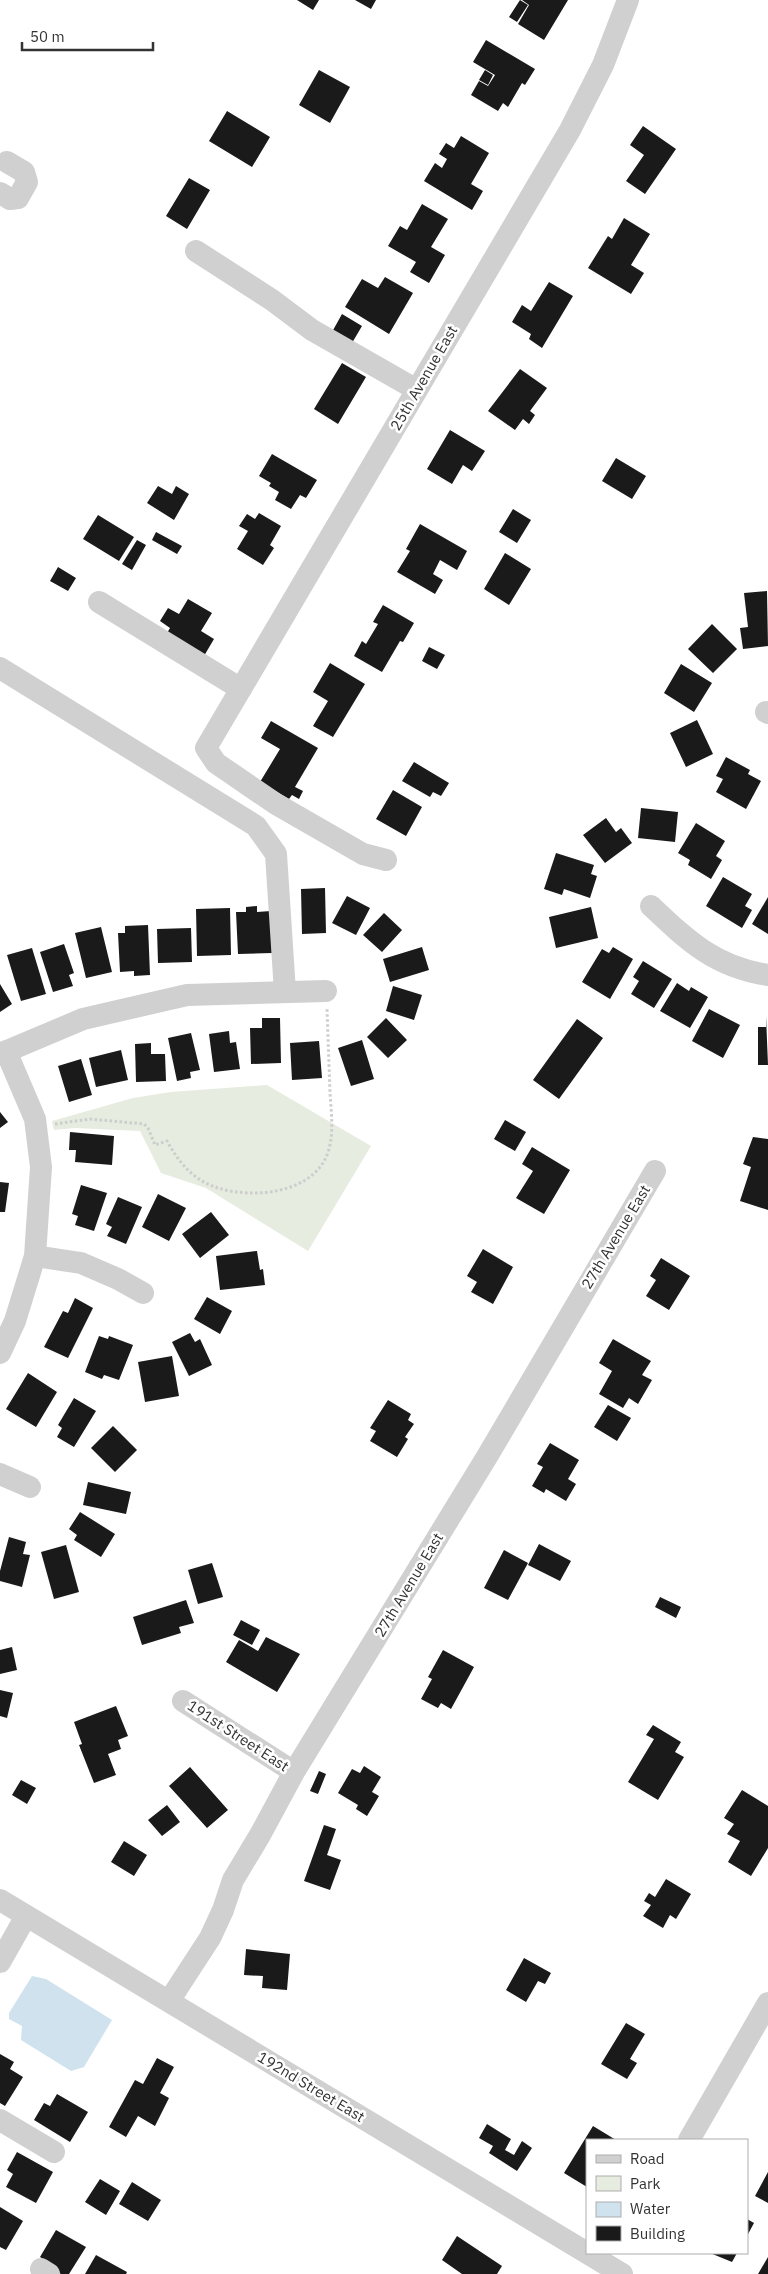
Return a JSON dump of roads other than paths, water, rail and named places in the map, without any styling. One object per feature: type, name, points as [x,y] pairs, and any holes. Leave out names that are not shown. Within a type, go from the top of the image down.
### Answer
[{"type":"street","name":"25th Avenue East","points":[[386,860],[363,854],[276,804],[216,763],[206,748],[570,130],[603,65],[628,0]]},
{"type":"street","points":[[0,193],[10,199],[18,198],[27,182],[24,172],[7,162]]},
{"type":"street","points":[[196,251],[272,300],[312,330],[417,390]]},
{"type":"street","points":[[99,602],[241,689]]},
{"type":"street","points":[[0,668],[256,826],[276,854],[285,992]]},
{"type":"street","points":[[651,906],[685,939],[703,952],[742,969],[768,975]]},
{"type":"street","points":[[0,1353],[15,1321],[35,1256],[41,1167],[35,1119],[3,1053],[83,1019],[187,995],[326,991]]},
{"type":"street","name":"27th Avenue East","points":[[169,2001],[210,1938],[223,1910],[232,1880],[260,1835],[294,1772],[488,1455],[655,1171]]},
{"type":"street","points":[[35,1256],[81,1263],[118,1279],[143,1293]]},
{"type":"street","points":[[0,1474],[30,1487]]},
{"type":"street","name":"191st Street East","points":[[183,1701],[294,1772]]},
{"type":"street","name":"192nd Street East","points":[[0,1900],[586,2245]]},
{"type":"street","points":[[0,1962],[26,1916]]},
{"type":"street","points":[[690,2139],[768,2003]]},
{"type":"street","points":[[0,2120],[54,2152]]},
{"type":"street","name":"192nd Street East","points":[[601,2254],[620,2265]]},
{"type":"water","points":[[32,1976],[46,1979],[112,2020],[84,2067],[71,2071],[21,2040],[22,2026],[9,2019],[9,2013]]}]
